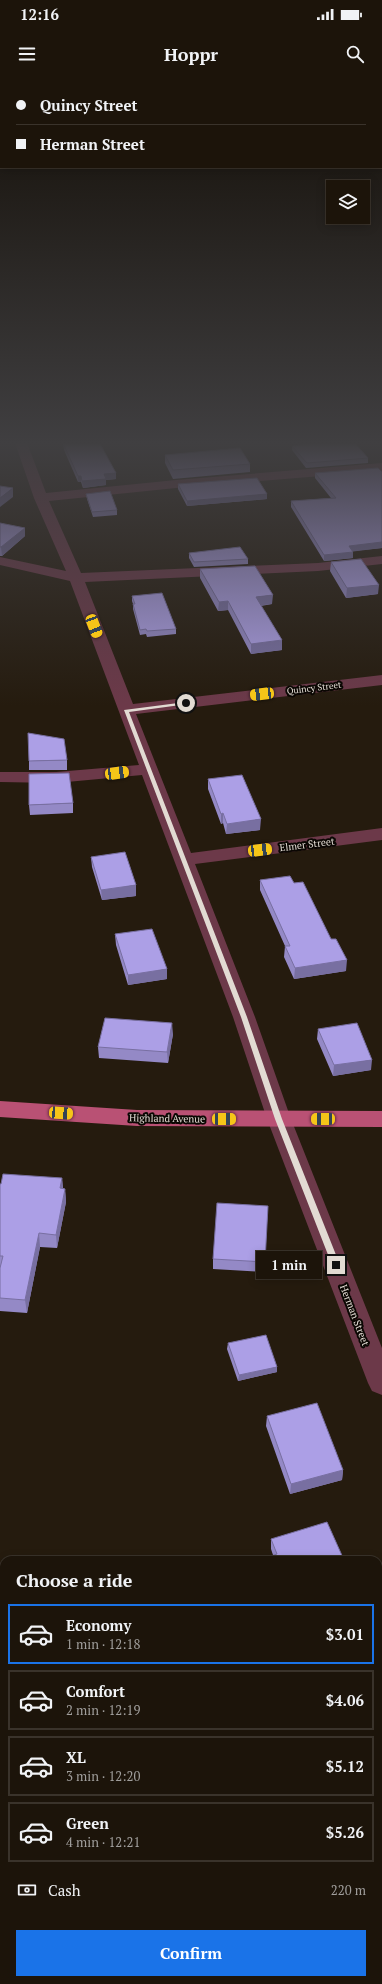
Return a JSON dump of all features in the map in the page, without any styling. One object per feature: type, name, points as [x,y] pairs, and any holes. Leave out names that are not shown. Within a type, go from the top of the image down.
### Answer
[{"type":"main road","name":"Highland Avenue","points":[[0,1109],[137,1118],[382,1119]]},
{"type":"street","name":"Herman Street","points":[[54,529],[76,578],[244,1017],[279,1119],[382,1383]]},
{"type":"street","points":[[0,561],[76,578],[318,567],[382,560]]},
{"type":"street","name":"Quincy Street","points":[[126,710],[382,680]]},
{"type":"street","points":[[0,776],[19,778],[86,777],[148,768]]},
{"type":"street","name":"Elmer Street","points":[[184,860],[382,834]]},
{"type":"building","points":[[0,529],[24,529],[1,547]]},
{"type":"building","points":[[308,529],[382,529],[382,542],[349,546],[353,552],[324,555]]},
{"type":"building","points":[[240,547],[248,559],[194,562],[189,553]]},
{"type":"building","points":[[361,559],[379,585],[347,588],[331,562]]},
{"type":"building","points":[[255,566],[273,595],[256,597],[282,640],[251,644],[228,601],[219,602],[200,569]]},
{"type":"building","points":[[162,593],[176,629],[140,630],[132,596]]},
{"type":"building","points":[[28,733],[64,739],[67,760],[29,761]]},
{"type":"building","points":[[69,773],[73,803],[29,805],[29,774]]},
{"type":"building","points":[[242,775],[261,819],[227,824],[223,813],[221,814],[208,779]]},
{"type":"building","points":[[125,852],[136,885],[101,890],[91,857]]},
{"type":"building","points":[[290,876],[294,883],[303,882],[331,939],[336,939],[347,960],[295,968],[285,946],[290,946],[260,880]]},
{"type":"building","points":[[152,929],[167,969],[128,975],[115,934]]},
{"type":"building","points":[[105,1018],[172,1023],[167,1052],[98,1047]]},
{"type":"building","points":[[357,1023],[372,1060],[334,1065],[318,1029]]},
{"type":"building","points":[[3,1174],[62,1178],[60,1188],[65,1189],[56,1235],[39,1233],[25,1300],[0,1298],[0,1268],[3,1256],[0,1256],[0,1184]]},
{"type":"building","points":[[217,1203],[268,1206],[265,1262],[213,1259]]},
{"type":"building","points":[[266,1335],[277,1367],[239,1375],[228,1343]]},
{"type":"building","points":[[317,1403],[343,1470],[291,1484],[267,1416]]},
{"type":"building","points":[[327,1522],[342,1556],[271,1556],[277,1554],[271,1539]]},
{"type":"route","points":[[186,703],[126,710],[244,1017],[279,1119],[336,1265]]}]
